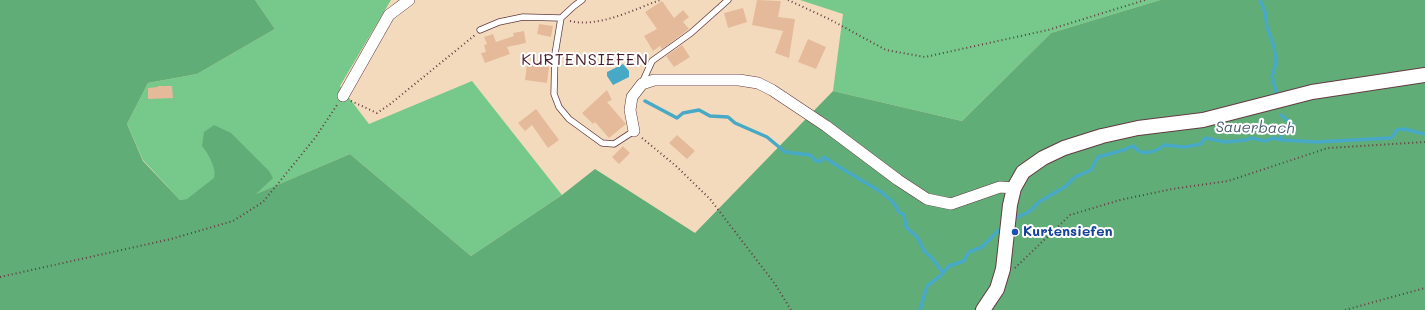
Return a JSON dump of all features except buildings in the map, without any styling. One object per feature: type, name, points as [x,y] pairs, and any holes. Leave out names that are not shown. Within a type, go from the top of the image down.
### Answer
[{"type":"street","points":[[344,96],[389,15],[409,0]]},
{"type":"street","points":[[983,310],[997,289],[1003,269],[1010,205],[1014,188],[1023,172],[1043,158],[1064,148],[1102,136],[1138,128],[1203,120],[1312,92],[1425,75]]},
{"type":"street","points":[[634,131],[630,110],[632,97],[642,84],[654,80],[739,80],[758,83],[772,90],[826,126],[898,180],[927,198],[952,204],[1000,187],[1014,188]]},
{"type":"lane","points":[[582,0],[561,18],[555,54],[554,86],[554,94],[559,107],[569,120],[602,143],[614,144],[634,131]]},
{"type":"lane","points":[[642,84],[652,60],[691,33],[728,0]]},
{"type":"lane","points":[[480,30],[499,22],[523,16],[561,18]]},
{"type":"path","points":[[561,18],[580,23],[601,21],[660,0]]},
{"type":"path","points":[[788,0],[829,19],[886,50],[925,57],[1048,30],[1146,0]]},
{"type":"path","points":[[0,277],[171,239],[233,220],[263,202],[315,138],[344,96],[359,106],[377,113],[389,105],[480,30]]},
{"type":"path","points":[[634,131],[676,166],[710,199],[775,284],[791,310]]},
{"type":"path","points":[[1003,269],[1015,269],[1070,215],[1106,204],[1172,189],[1228,181],[1328,148],[1425,142]]},
{"type":"path","points":[[1345,310],[1425,288]]},
{"type":"green space","points":[[0,0],[255,0],[275,29],[197,74],[148,83],[127,124],[143,161],[180,200],[187,199],[214,178],[215,174],[213,166],[202,146],[204,132],[214,125],[231,133],[269,171],[273,178],[256,194],[350,154],[471,256],[562,195],[595,169],[695,233],[833,91],[962,121],[1051,33],[1160,0],[1425,0],[1425,310],[0,310]]},
{"type":"green space","points":[[255,0],[391,0],[340,86],[369,124],[472,81],[562,195],[471,256],[350,154],[254,195],[180,200],[143,160],[127,124],[148,83],[197,74],[275,29]]},
{"type":"green space","points":[[800,0],[1160,0],[1051,33],[962,121],[833,91],[843,14]]},
{"type":"water","points":[[623,64],[629,71],[629,77],[613,85],[607,76],[607,72]]},
{"type":"waterway","points":[[1260,0],[1265,12],[1267,27],[1274,47],[1276,63],[1272,77],[1277,95]]},
{"type":"waterway","points":[[645,101],[677,118],[683,113],[699,110],[710,116],[728,117],[735,123],[767,137],[785,152],[810,155],[816,161],[821,161],[824,157],[881,192],[892,201],[899,212],[904,215],[906,227],[917,237],[924,251],[931,257],[943,273]]},
{"type":"waterway","points":[[1281,115],[1294,126],[1292,130],[1283,133],[1281,140]]},
{"type":"waterway","name":"Sauerbach","points":[[1016,218],[1030,211],[1039,202],[1066,186],[1075,177],[1091,170],[1098,157],[1133,146],[1140,152],[1150,152],[1157,150],[1164,145],[1185,147],[1201,144],[1205,138],[1225,142],[1246,140],[1251,138],[1266,141],[1273,138],[1281,140],[1317,142],[1391,138],[1397,130],[1404,129],[1425,134]]},
{"type":"waterway","name":"Sauerbach","points":[[920,310],[927,286],[940,276],[949,266],[964,261],[969,252],[982,247],[999,230]]},
{"type":"place","name":"Kurtensiefen","points":[[1015,232]]},
{"type":"district","name":"KURTENSIEFEN","points":[[585,60]]}]
